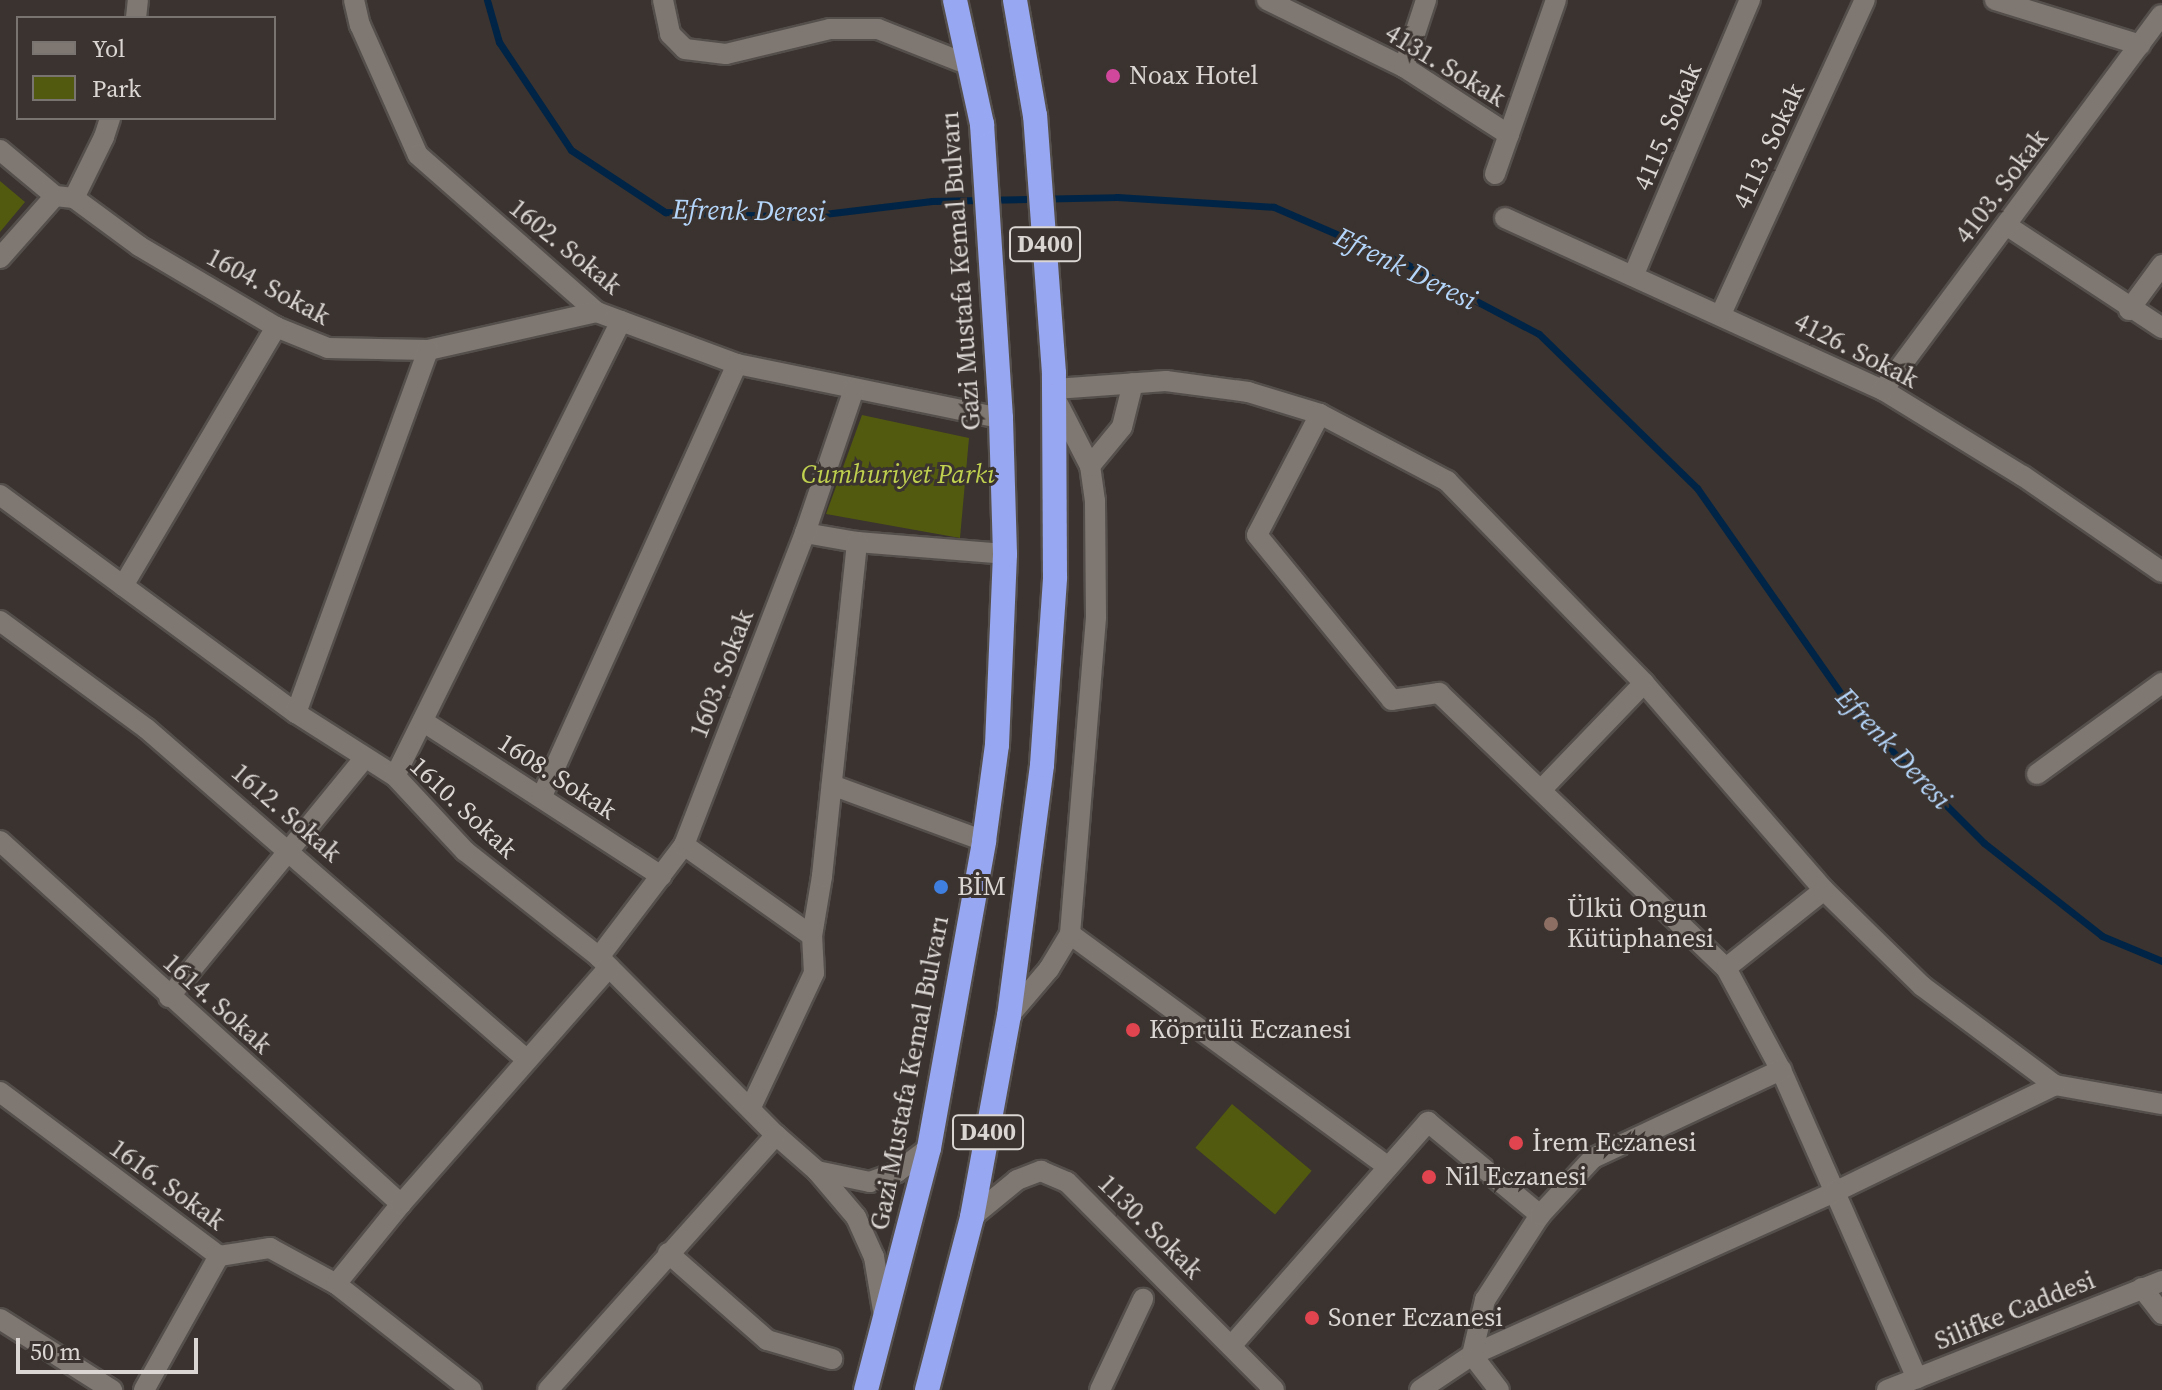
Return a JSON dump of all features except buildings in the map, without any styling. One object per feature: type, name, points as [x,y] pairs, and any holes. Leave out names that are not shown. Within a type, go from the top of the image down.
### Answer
[{"type":"highway","name":"Gazi Mustafa Kemal Bulvarı","points":[[866,1390],[929,1148],[984,841],[997,745],[1005,554],[1001,418],[982,124],[955,0]]},
{"type":"highway","name":"D400","points":[[927,1390],[972,1217],[1009,1016],[1030,871],[1043,749],[1055,577],[1055,387],[1035,116],[1015,0]]},
{"type":"street","name":"1602. Sokak","points":[[354,0],[360,25],[418,155],[597,312],[737,364],[1001,418]]},
{"type":"street","points":[[663,0],[670,34],[685,49],[726,54],[830,29],[878,29],[969,65]]},
{"type":"street","name":"4131. Sokak","points":[[1267,0],[1290,6],[1404,67],[1509,135]]},
{"type":"street","points":[[1404,67],[1426,0]]},
{"type":"street","points":[[1495,174],[1556,0]]},
{"type":"street","name":"4115. Sokak","points":[[1634,274],[1750,0]]},
{"type":"street","name":"4113. Sokak","points":[[1721,314],[1865,0]]},
{"type":"street","points":[[1995,0],[2140,45]]},
{"type":"street","name":"4103. Sokak","points":[[1883,390],[2162,15]]},
{"type":"street","points":[[0,258],[64,197],[104,137],[109,120]]},
{"type":"street","name":"1604. Sokak","points":[[0,150],[139,246],[276,327],[328,348],[428,350],[597,312]]},
{"type":"street","name":"4126. Sokak","points":[[1505,218],[1634,274],[1883,390],[2023,476],[2162,572]]},
{"type":"street","points":[[2006,225],[2129,310],[2162,328]]},
{"type":"street","points":[[2129,310],[2162,265]]},
{"type":"street","points":[[395,776],[621,321]]},
{"type":"street","points":[[123,586],[276,327]]},
{"type":"street","points":[[296,713],[428,350]]},
{"type":"street","points":[[542,796],[737,364]]},
{"type":"street","points":[[1009,1016],[1049,969],[1070,934],[1096,617],[1095,501],[1090,466],[1055,387],[1166,381],[1248,392],[1320,414],[1447,481],[1644,683],[1824,890],[1922,986],[2055,1085],[2162,1104]]},
{"type":"street","points":[[1090,466],[1122,427],[1133,383]]},
{"type":"street","name":"1603. Sokak","points":[[336,1284],[604,962],[684,845],[805,533],[854,389]]},
{"type":"street","points":[[1320,414],[1257,535],[1392,700],[1439,693],[1726,968],[1781,1070],[1917,1378]]},
{"type":"street","name":"1610. Sokak","points":[[0,495],[296,713],[395,776],[465,851],[604,962],[776,1135],[817,1171],[856,1217],[874,1257],[885,1319]]},
{"type":"street","points":[[805,533],[857,542],[1005,554]]},
{"type":"street","points":[[751,1107],[814,973],[812,936],[832,785],[857,542]]},
{"type":"street","name":"1612. Sokak","points":[[0,621],[147,729],[526,1059]]},
{"type":"street","points":[[1542,789],[1644,683]]},
{"type":"street","points":[[2037,774],[2162,683]]},
{"type":"street","name":"1608. Sokak","points":[[424,722],[661,876]]},
{"type":"street","points":[[169,997],[291,852],[364,759]]},
{"type":"street","points":[[832,785],[984,841]]},
{"type":"street","name":"1614. Sokak","points":[[0,841],[401,1204]]},
{"type":"street","points":[[684,845],[812,936]]},
{"type":"street","points":[[1726,968],[1824,890]]},
{"type":"street","points":[[1070,934],[1388,1167]]},
{"type":"street","points":[[1472,1355],[1485,1300],[1540,1215],[1593,1158],[1781,1070]]},
{"type":"street","points":[[1420,1390],[1472,1355],[1835,1192],[2055,1085]]},
{"type":"street","name":"1616. Sokak","points":[[0,1092],[219,1256],[270,1248],[336,1284],[471,1390]]},
{"type":"street","points":[[1232,1345],[1428,1122],[1540,1215]]},
{"type":"street","points":[[548,1390],[776,1135]]},
{"type":"street","points":[[817,1171],[870,1182],[897,1172],[929,1148]]},
{"type":"street","name":"1130. Sokak","points":[[972,1217],[1017,1180],[1041,1171],[1067,1182],[1274,1390]]},
{"type":"street","points":[[668,1253],[767,1340],[832,1359]]},
{"type":"street","points":[[144,1390],[219,1256]]},
{"type":"street","name":"Silifke Caddesi","points":[[1887,1390],[2162,1281]]},
{"type":"street","points":[[2142,1288],[2162,1314]]},
{"type":"street","points":[[1100,1390],[1143,1299]]},
{"type":"street","points":[[0,1319],[112,1390]]},
{"type":"street","points":[[1472,1355],[1499,1390]]},
{"type":"green space","points":[[0,181],[25,202],[0,232]]},
{"type":"green space","name":"Cumhuriyet Parkı","points":[[862,415],[969,438],[960,538],[826,514]]},
{"type":"green space","points":[[1232,1104],[1312,1171],[1275,1215],[1195,1148]]},
{"type":"waterway","name":"Efrenk Deresi","points":[[487,0],[499,42],[571,150],[665,212],[799,217],[932,201],[1117,197],[1274,207],[1408,265],[1539,334],[1697,488],[1856,715],[1984,843],[2102,936],[2162,961]]},
{"type":"place","name":"Noax Hotel","points":[[1113,76]]},
{"type":"place","name":"BİM","points":[[941,887]]},
{"type":"place","name":"Ülkü Ongun Kütüphanesi","points":[[1551,924]]},
{"type":"place","name":"Köprülü Eczanesi","points":[[1133,1030]]},
{"type":"place","name":"İrem Eczanesi","points":[[1516,1143]]},
{"type":"place","name":"Nil Eczanesi","points":[[1429,1177]]},
{"type":"place","name":"Soner Eczanesi","points":[[1312,1318]]}]
